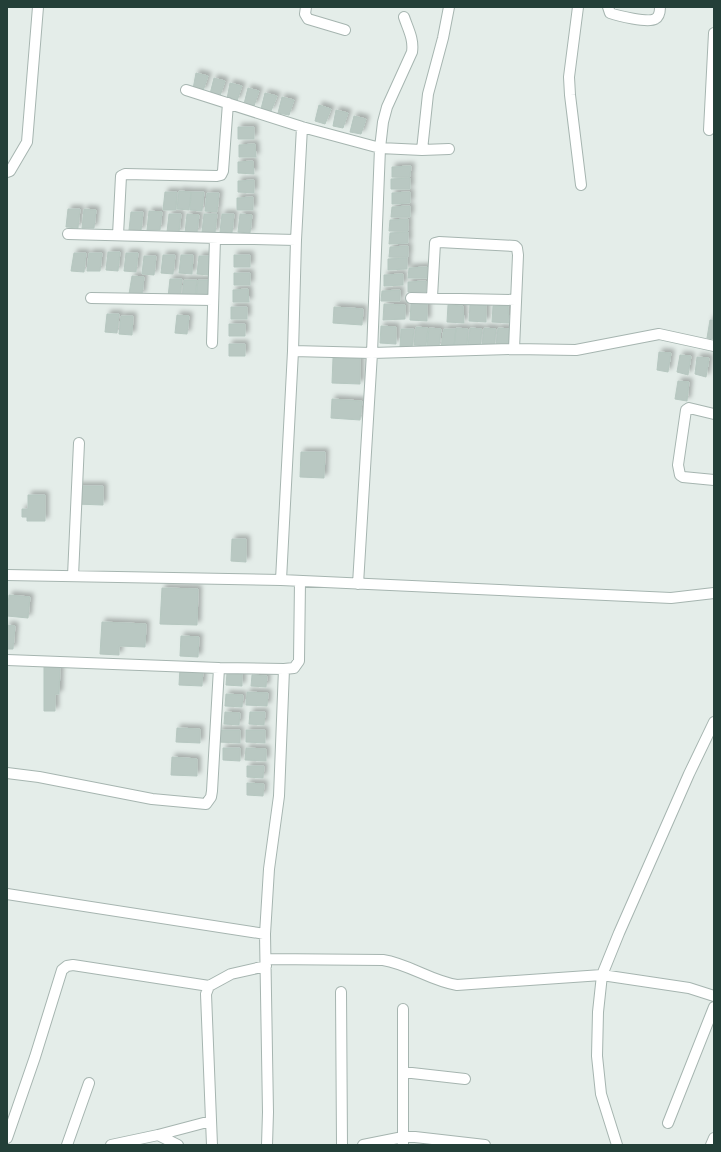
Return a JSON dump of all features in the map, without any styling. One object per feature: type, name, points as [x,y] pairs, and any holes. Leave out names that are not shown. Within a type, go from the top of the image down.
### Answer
[{"type":"street","points":[[7,172],[10,171],[27,142],[38,7]]},
{"type":"street","points":[[306,7],[305,14],[308,19],[345,30]]},
{"type":"street","points":[[422,150],[428,94],[443,38],[448,7]]},
{"type":"street","points":[[578,7],[569,77],[581,185]]},
{"type":"street","points":[[608,7],[610,13],[616,15],[648,20],[655,19],[658,16],[660,7]]},
{"type":"street","points":[[358,584],[372,353],[380,148],[383,122],[387,107],[412,52],[412,37],[404,17]]},
{"type":"street","points":[[709,130],[714,33]]},
{"type":"street","points":[[186,90],[302,127],[380,148],[422,150],[449,149]]},
{"type":"street","points":[[118,234],[121,176],[125,174],[221,175],[223,171],[228,103]]},
{"type":"street","points":[[281,580],[293,351],[296,240],[302,127]]},
{"type":"street","points":[[68,234],[118,234],[296,240]]},
{"type":"street","points":[[212,343],[215,238]]},
{"type":"street","points":[[432,297],[435,243],[439,242],[518,248],[514,350]]},
{"type":"street","points":[[411,298],[432,297],[515,300]]},
{"type":"street","points":[[91,298],[213,300]]},
{"type":"street","points":[[293,351],[372,353],[576,350],[659,334],[714,346]]},
{"type":"street","points":[[714,414],[689,408],[686,410],[678,465],[680,475],[683,477],[714,480]]},
{"type":"street","points":[[73,576],[79,443]]},
{"type":"street","points":[[7,575],[281,580],[671,598],[714,592]]},
{"type":"street","points":[[7,660],[219,668],[294,668],[299,661],[300,581]]},
{"type":"street","points":[[7,773],[38,777],[152,799],[206,804],[211,797],[212,791],[219,668]]},
{"type":"street","points":[[267,1145],[268,1112],[265,934],[269,869],[279,796],[284,669]]},
{"type":"street","points":[[617,1145],[601,1094],[597,1056],[598,1012],[602,975],[689,774],[714,722]]},
{"type":"street","points":[[7,894],[265,934]]},
{"type":"street","points":[[7,1138],[35,1057],[62,970],[67,966],[73,965],[208,986],[231,974],[266,962],[383,960],[393,961],[446,983],[457,985],[602,975],[689,988],[714,996]]},
{"type":"street","points":[[208,986],[206,994],[212,1145]]},
{"type":"street","points":[[341,992],[342,1145]]},
{"type":"street","points":[[668,1123],[714,1007]]},
{"type":"street","points":[[403,1009],[403,1141]]},
{"type":"street","points":[[403,1072],[465,1079]]},
{"type":"street","points":[[67,1145],[89,1083]]},
{"type":"street","points":[[111,1145],[158,1135],[211,1121]]},
{"type":"street","points":[[158,1135],[178,1145]]},
{"type":"street","points":[[363,1145],[403,1141],[415,1137],[485,1145]]},
{"type":"street","points":[[711,1145],[714,1138]]},
{"type":"building","points":[[196,73],[208,76],[203,91],[193,89]]},
{"type":"building","points":[[214,78],[225,81],[220,96],[210,94]]},
{"type":"building","points":[[230,83],[242,86],[237,101],[227,99]]},
{"type":"building","points":[[248,88],[259,91],[254,106],[244,104]]},
{"type":"building","points":[[265,93],[277,96],[271,111],[261,109]]},
{"type":"building","points":[[282,97],[294,100],[289,115],[278,113]]},
{"type":"building","points":[[319,105],[331,109],[325,124],[315,121]]},
{"type":"building","points":[[336,110],[348,113],[343,128],[333,126]]},
{"type":"building","points":[[354,116],[366,119],[361,134],[350,132]]},
{"type":"building","points":[[238,127],[254,127],[254,139],[238,139]]},
{"type":"building","points":[[255,144],[256,157],[239,157],[239,145]]},
{"type":"building","points":[[253,161],[254,174],[238,173],[238,162]]},
{"type":"building","points":[[411,166],[410,177],[392,177],[392,167]]},
{"type":"building","points":[[410,178],[410,189],[391,189],[391,179]]},
{"type":"building","points":[[254,180],[254,193],[238,192],[238,181]]},
{"type":"building","points":[[179,191],[191,192],[189,210],[177,209]]},
{"type":"building","points":[[165,192],[177,192],[176,210],[163,210]]},
{"type":"building","points":[[191,192],[204,192],[202,211],[190,210]]},
{"type":"building","points":[[410,192],[410,203],[392,204],[392,193]]},
{"type":"building","points":[[207,193],[219,193],[217,212],[205,211]]},
{"type":"building","points":[[253,197],[253,210],[237,210],[237,198]]},
{"type":"building","points":[[410,206],[410,217],[391,217],[392,207]]},
{"type":"building","points":[[68,209],[80,209],[78,228],[66,227]]},
{"type":"building","points":[[84,209],[96,210],[94,228],[82,228]]},
{"type":"building","points":[[149,211],[162,212],[160,230],[147,230]]},
{"type":"building","points":[[131,212],[143,212],[141,231],[129,230]]},
{"type":"building","points":[[169,214],[181,214],[179,233],[167,232]]},
{"type":"building","points":[[187,214],[199,215],[197,233],[185,233]]},
{"type":"building","points":[[204,214],[217,214],[215,233],[202,232]]},
{"type":"building","points":[[222,214],[234,214],[232,233],[220,232]]},
{"type":"building","points":[[240,214],[252,215],[250,233],[238,232]]},
{"type":"building","points":[[408,219],[408,231],[389,231],[390,220]]},
{"type":"building","points":[[408,232],[408,243],[389,244],[390,233]]},
{"type":"building","points":[[408,246],[408,257],[389,257],[390,247]]},
{"type":"building","points":[[108,252],[120,252],[118,271],[106,270]]},
{"type":"building","points":[[74,253],[86,253],[84,272],[71,271]]},
{"type":"building","points":[[89,253],[102,253],[100,271],[87,271]]},
{"type":"building","points":[[126,253],[138,253],[136,272],[124,271]]},
{"type":"building","points":[[163,255],[175,255],[173,274],[161,273]]},
{"type":"building","points":[[181,255],[193,255],[192,274],[179,273]]},
{"type":"building","points":[[234,255],[250,255],[250,267],[234,267]]},
{"type":"building","points":[[144,256],[156,256],[154,275],[142,274]]},
{"type":"building","points":[[199,256],[211,256],[209,275],[197,274]]},
{"type":"building","points":[[407,258],[407,269],[388,270],[388,259]]},
{"type":"building","points":[[427,267],[427,278],[408,278],[409,268]]},
{"type":"building","points":[[234,273],[250,273],[250,285],[234,285]]},
{"type":"building","points":[[403,274],[403,285],[384,286],[384,275]]},
{"type":"building","points":[[132,276],[144,277],[142,295],[129,294]]},
{"type":"building","points":[[170,279],[182,279],[180,298],[168,297]]},
{"type":"building","points":[[184,280],[197,280],[195,299],[182,298]]},
{"type":"building","points":[[198,280],[210,280],[209,299],[196,298]]},
{"type":"building","points":[[426,281],[426,292],[408,292],[408,282]]},
{"type":"building","points":[[248,289],[249,302],[233,302],[233,290]]},
{"type":"building","points":[[400,290],[400,301],[381,301],[382,291]]},
{"type":"building","points":[[411,303],[427,304],[427,321],[410,320]]},
{"type":"building","points":[[384,304],[405,305],[405,319],[383,320]]},
{"type":"building","points":[[470,304],[486,305],[486,322],[469,321]]},
{"type":"building","points":[[448,305],[463,306],[464,323],[447,322]]},
{"type":"building","points":[[493,306],[508,306],[509,323],[492,322]]},
{"type":"building","points":[[231,307],[247,307],[247,319],[231,319]]},
{"type":"building","points":[[334,307],[363,309],[362,325],[333,323]]},
{"type":"building","points":[[107,314],[119,314],[117,333],[105,332]]},
{"type":"building","points":[[177,315],[189,316],[187,334],[175,333]]},
{"type":"building","points":[[121,316],[133,316],[132,335],[119,334]]},
{"type":"building","points":[[710,320],[714,320],[714,339],[707,338]]},
{"type":"building","points":[[229,324],[245,324],[245,336],[229,336]]},
{"type":"building","points":[[381,326],[396,327],[396,344],[380,343]]},
{"type":"building","points":[[416,327],[428,328],[426,346],[414,345]]},
{"type":"building","points":[[429,328],[441,329],[439,347],[427,346]]},
{"type":"building","points":[[456,328],[468,329],[467,347],[454,346]]},
{"type":"building","points":[[470,328],[482,329],[480,347],[468,346]]},
{"type":"building","points":[[484,328],[496,329],[494,347],[482,346]]},
{"type":"building","points":[[498,328],[510,329],[508,347],[496,346]]},
{"type":"building","points":[[401,329],[414,329],[412,348],[400,347]]},
{"type":"building","points":[[444,329],[456,329],[454,347],[441,347]]},
{"type":"building","points":[[229,344],[245,344],[245,356],[229,356]]},
{"type":"building","points":[[659,352],[671,353],[668,372],[657,370]]},
{"type":"building","points":[[680,355],[691,356],[688,375],[677,372]]},
{"type":"building","points":[[697,357],[709,358],[706,377],[695,374]]},
{"type":"building","points":[[333,358],[360,358],[360,384],[332,383]]},
{"type":"building","points":[[678,381],[689,382],[687,401],[675,399]]},
{"type":"building","points":[[332,399],[362,401],[360,420],[331,418]]},
{"type":"building","points":[[301,452],[325,452],[324,478],[300,477]]},
{"type":"building","points":[[75,486],[103,486],[103,505],[75,504]]},
{"type":"building","points":[[28,495],[45,495],[45,521],[27,521],[27,517],[22,517],[22,509],[28,509]]},
{"type":"building","points":[[232,539],[246,539],[246,562],[231,561]]},
{"type":"building","points":[[162,588],[198,589],[197,625],[160,624]]},
{"type":"building","points":[[9,595],[30,597],[28,618],[7,616]]},
{"type":"building","points":[[102,622],[146,624],[145,647],[119,646],[119,655],[100,654]]},
{"type":"building","points":[[7,625],[15,626],[13,649],[7,649]]},
{"type":"building","points":[[181,636],[199,637],[198,657],[180,656]]},
{"type":"building","points":[[44,667],[60,668],[59,694],[55,694],[55,711],[44,711]]},
{"type":"building","points":[[180,668],[203,669],[202,686],[179,685]]},
{"type":"building","points":[[227,673],[242,674],[242,686],[226,685]]},
{"type":"building","points":[[252,675],[267,676],[266,687],[251,686]]},
{"type":"building","points":[[247,692],[268,693],[267,706],[246,705]]},
{"type":"building","points":[[226,694],[243,695],[242,707],[225,706]]},
{"type":"building","points":[[225,712],[240,713],[239,725],[224,724]]},
{"type":"building","points":[[250,712],[265,712],[264,725],[249,724]]},
{"type":"building","points":[[177,728],[200,729],[200,743],[176,742]]},
{"type":"building","points":[[219,730],[240,730],[240,743],[218,742]]},
{"type":"building","points":[[246,730],[265,730],[265,743],[246,742]]},
{"type":"building","points":[[223,748],[240,748],[240,761],[223,760]]},
{"type":"building","points":[[246,748],[266,749],[266,761],[245,760]]},
{"type":"building","points":[[172,757],[197,759],[197,776],[171,775]]},
{"type":"building","points":[[247,766],[264,766],[263,778],[247,777]]},
{"type":"building","points":[[247,783],[264,784],[263,796],[247,795]]}]
